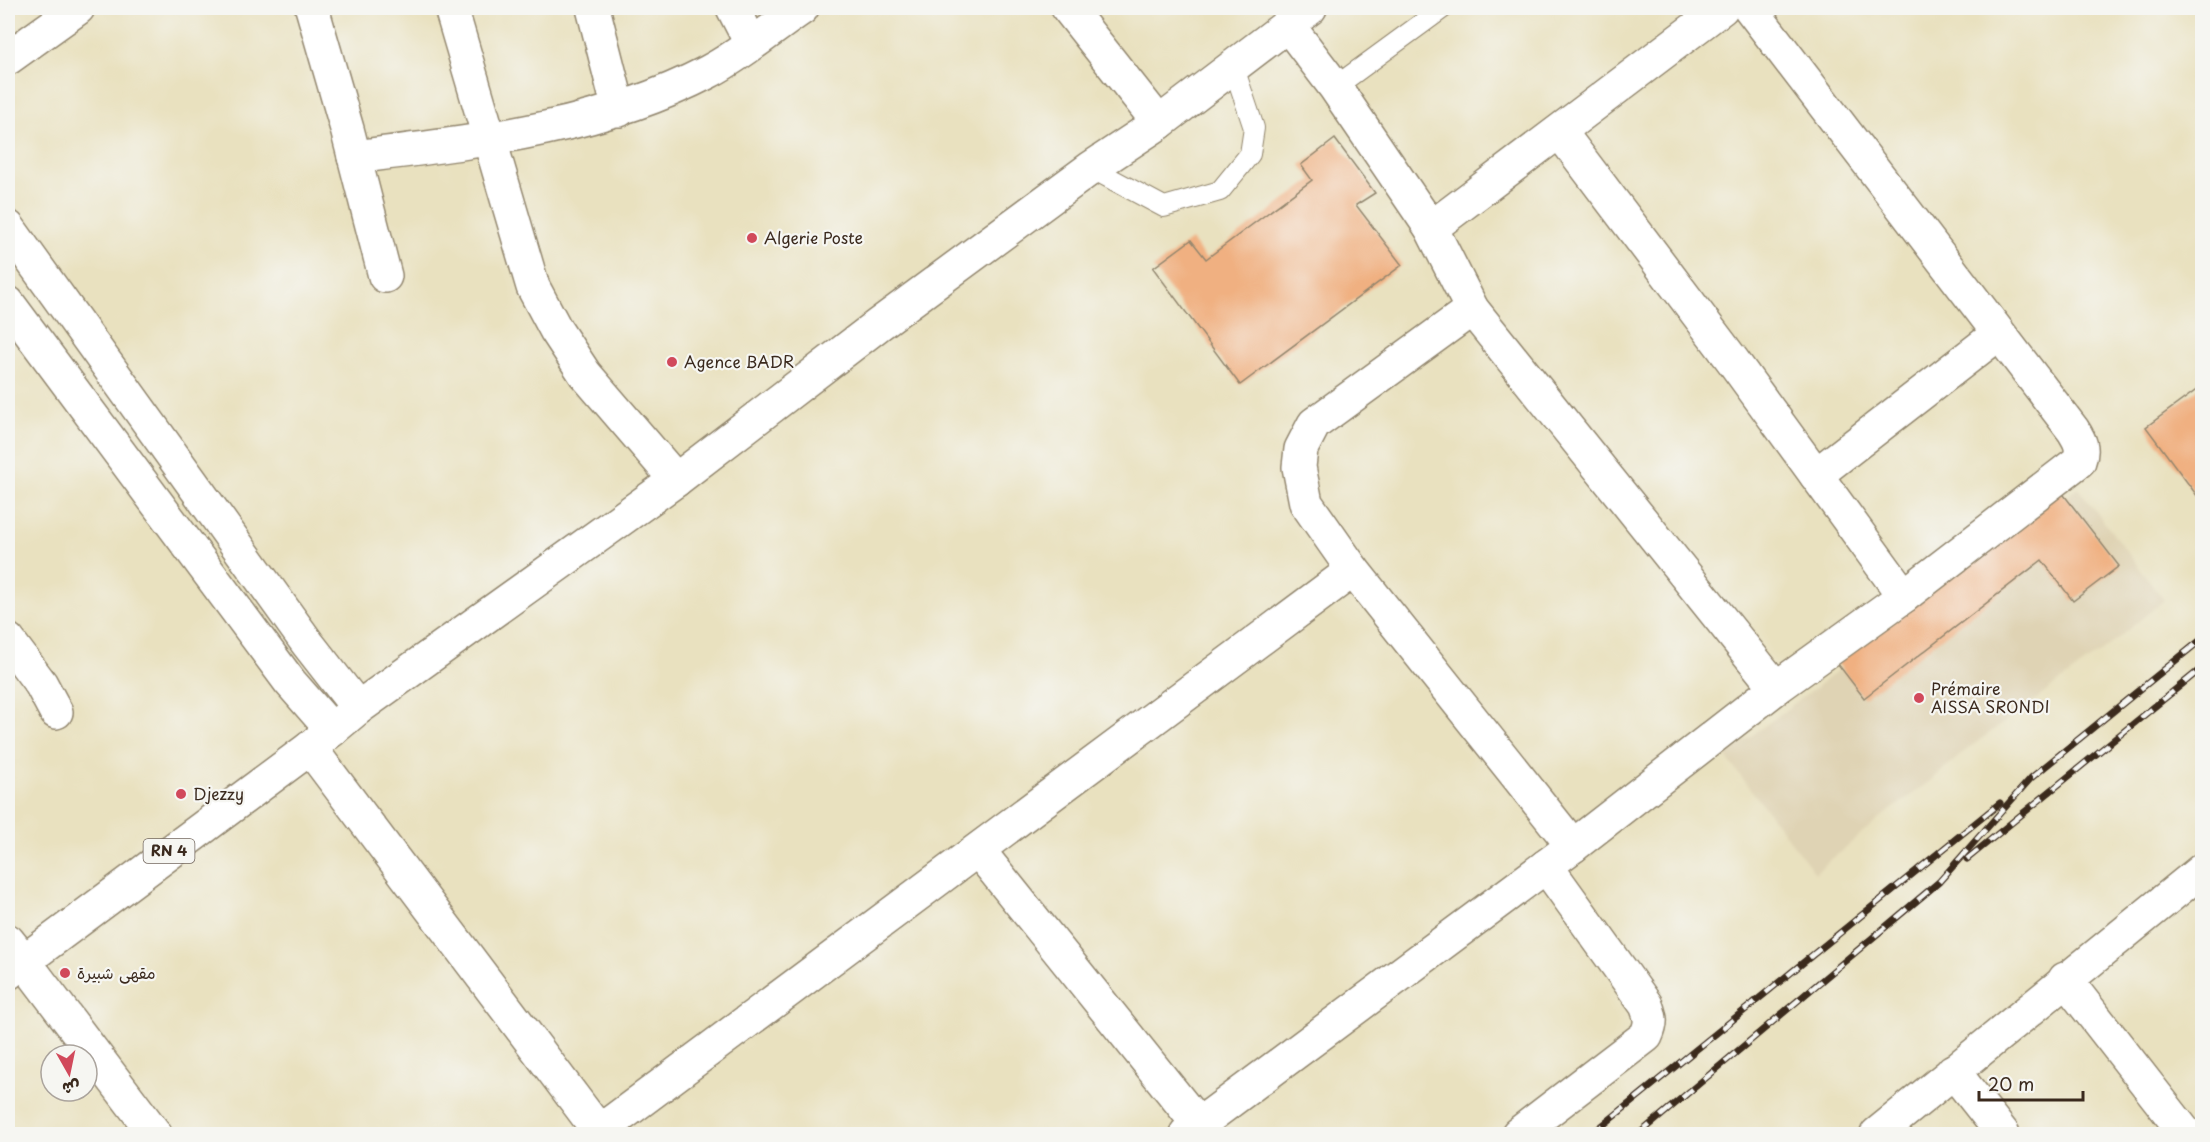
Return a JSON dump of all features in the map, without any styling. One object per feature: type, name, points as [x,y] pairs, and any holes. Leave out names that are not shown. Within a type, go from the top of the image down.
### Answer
[{"type":"street","points":[[8,58],[78,8]]},
{"type":"street","points":[[314,8],[385,276]]},
{"type":"street","points":[[451,8],[533,288],[555,330],[585,374],[676,480]]},
{"type":"street","points":[[593,8],[619,110]]},
{"type":"street","points":[[733,8],[752,43]]},
{"type":"street","points":[[354,157],[490,140],[619,110],[710,71],[802,8]]},
{"type":"street","points":[[1068,8],[1159,123]]},
{"type":"street","points":[[1431,228],[1722,8]]},
{"type":"street","points":[[978,850],[1197,1131],[1573,846],[1776,688],[1904,596],[2079,461],[2082,452],[2081,443],[2073,430],[1750,8]]},
{"type":"street","points":[[1299,16],[1335,87],[1431,228],[1472,309],[1776,688]]},
{"type":"street","name":"RN 4","points":[[13,958],[321,739],[358,708],[676,480],[878,325],[1091,168],[1159,123],[1299,16]]},
{"type":"street","points":[[1560,132],[1655,256],[1904,596]]},
{"type":"street","points":[[8,227],[308,644],[358,708]]},
{"type":"street","points":[[8,303],[290,682],[321,739],[599,1134],[1353,570]]},
{"type":"street","points":[[1472,309],[1314,423],[1301,449],[1299,467],[1306,503],[1353,570],[1573,846]]},
{"type":"street","points":[[1816,475],[1998,334]]},
{"type":"street","points":[[8,640],[41,684],[56,712]]},
{"type":"street","points":[[1518,1134],[1646,1036],[1652,1025],[1646,1005],[1546,866]]},
{"type":"street","points":[[1877,1134],[2202,870]]},
{"type":"street","points":[[13,958],[155,1134]]},
{"type":"street","points":[[2065,979],[2186,1134]]},
{"type":"street","points":[[1953,1071],[2004,1134]]},
{"type":"lane","points":[[1335,87],[1443,8]]},
{"type":"lane","points":[[1091,168],[1164,207],[1220,191],[1250,154],[1254,128],[1233,65]]},
{"type":"shaded area","name":"Prémaire AISSA SRONDI","points":[[2078,488],[2164,600],[2106,648],[1969,748],[1815,873],[1725,756]]},
{"type":"building","points":[[1335,139],[1375,193],[1356,205],[1402,265],[1240,385],[1153,268],[1191,240],[1206,259],[1312,180],[1301,165]]},
{"type":"building","points":[[2202,386],[2202,494],[2198,497],[2146,427]]},
{"type":"building","points":[[2057,486],[2119,566],[2073,601],[2042,560],[1864,698],[1834,659]]},
{"type":"railway","points":[[1639,1134],[1939,882],[2031,778],[2202,639]]},
{"type":"railway","points":[[1967,859],[2202,668]]},
{"type":"railway","points":[[1592,1134],[2000,803]]},
{"type":"place","name":"Algerie Poste","points":[[752,238]]},
{"type":"place","name":"Agence BADR","points":[[672,362]]},
{"type":"place","name":"Prémaire AISSA SRONDI","points":[[1919,698]]},
{"type":"place","name":"Djezzy","points":[[181,794]]},
{"type":"place","name":"مقهى شبيرة","points":[[65,973]]}]
